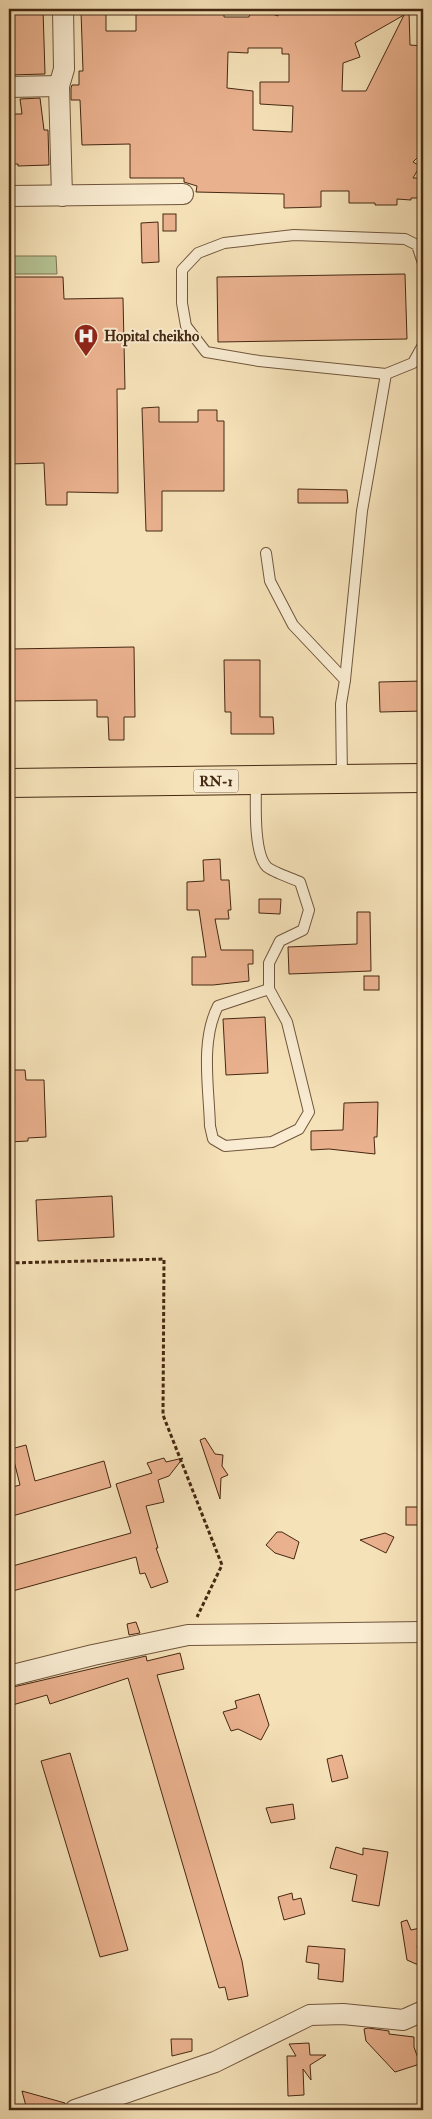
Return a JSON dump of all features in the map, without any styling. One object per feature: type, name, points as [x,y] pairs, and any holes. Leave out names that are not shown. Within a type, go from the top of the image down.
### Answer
[{"type":"main road","name":"RN-1","points":[[9,783],[423,778]]},
{"type":"street","points":[[62,196],[59,86],[64,68],[63,9]]},
{"type":"street","points":[[9,86],[59,86]]},
{"type":"street","points":[[9,196],[183,194]]},
{"type":"street","points":[[9,1676],[93,1654],[188,1636],[423,1632]]},
{"type":"street","points":[[404,2020],[423,2011]]},
{"type":"street","points":[[75,2110],[215,2062],[310,2015],[343,2014],[423,2022]]},
{"type":"lane","points":[[423,263],[417,245],[406,239],[294,235],[224,243],[198,253],[182,270],[182,302],[186,326],[206,352],[259,362],[386,374],[413,363],[423,345]]},
{"type":"lane","points":[[342,779],[341,704],[362,511],[386,374]]},
{"type":"lane","points":[[266,553],[270,581],[293,625],[345,680]]},
{"type":"lane","points":[[256,780],[258,842],[262,859],[268,868],[300,882],[309,910],[302,930],[280,941],[269,963],[269,989],[287,1022],[310,1112],[299,1129],[272,1142],[225,1146],[214,1139],[210,1126],[207,1037],[211,1020],[218,1006],[269,989]]},
{"type":"path","points":[[9,1262],[164,1259],[164,1415],[222,1565],[188,1636]]},
{"type":"green space","points":[[9,256],[56,256],[57,274],[9,274]]},
{"type":"building","points":[[9,9],[43,9],[45,74],[9,75]]},
{"type":"building","points":[[198,9],[199,12],[224,11],[224,17],[249,17],[252,9],[258,9],[278,16],[278,9],[414,9],[409,11],[410,45],[423,46],[423,152],[413,162],[420,166],[413,178],[423,178],[423,198],[411,198],[411,200],[397,199],[397,205],[375,205],[375,203],[349,203],[349,191],[321,191],[321,207],[284,208],[284,194],[196,192],[197,186],[184,182],[184,178],[130,178],[130,144],[82,145],[80,100],[71,100],[71,88],[72,85],[79,85],[79,71],[83,71],[81,11],[106,11],[106,31],[136,31],[136,10]],"holes":[[[404,15],[366,91],[342,91],[343,63],[360,57],[355,43]],[[248,48],[282,48],[282,54],[289,54],[289,82],[260,82],[260,104],[293,106],[292,132],[253,130],[253,91],[227,88],[228,52],[248,53]]]},
{"type":"building","points":[[40,98],[44,130],[48,130],[49,165],[18,166],[18,164],[9,164],[9,114],[22,114],[20,99]]},
{"type":"building","points":[[163,214],[176,214],[176,231],[163,231]]},
{"type":"building","points":[[158,222],[159,262],[142,263],[141,223]]},
{"type":"building","points":[[405,274],[407,339],[218,342],[217,277]]},
{"type":"building","points":[[9,277],[63,277],[64,299],[123,298],[125,389],[117,389],[118,493],[67,492],[67,505],[46,505],[44,463],[9,464]]},
{"type":"building","points":[[159,407],[159,422],[198,422],[198,410],[217,410],[217,421],[224,421],[224,491],[162,491],[162,531],[146,531],[142,408]]},
{"type":"building","points":[[298,489],[347,490],[348,503],[298,503]]},
{"type":"building","points":[[134,647],[135,717],[124,717],[124,740],[109,740],[108,717],[97,717],[97,700],[9,701],[9,649]]},
{"type":"building","points":[[224,660],[260,660],[260,717],[273,717],[274,734],[231,734],[231,712],[225,712]]},
{"type":"building","points":[[423,681],[423,711],[380,712],[379,682]]},
{"type":"building","points":[[220,859],[221,880],[229,880],[231,910],[228,910],[229,919],[215,919],[221,950],[253,950],[253,964],[248,964],[249,981],[192,985],[192,957],[206,957],[199,910],[187,910],[187,882],[204,881],[203,860]]},
{"type":"building","points":[[259,899],[281,899],[280,914],[259,913]]},
{"type":"building","points":[[357,912],[370,912],[371,971],[289,974],[288,947],[357,944]]},
{"type":"building","points":[[364,976],[379,976],[379,990],[364,990]]},
{"type":"building","points":[[265,1017],[268,1073],[226,1075],[223,1019]]},
{"type":"building","points":[[9,1070],[25,1070],[26,1080],[44,1080],[46,1137],[28,1138],[28,1141],[9,1142]]},
{"type":"building","points":[[378,1102],[377,1137],[374,1137],[375,1154],[329,1149],[311,1150],[311,1131],[343,1130],[344,1103]]},
{"type":"building","points":[[112,1196],[114,1237],[38,1241],[36,1200]]},
{"type":"building","points":[[205,1438],[215,1454],[223,1455],[222,1466],[228,1475],[221,1478],[220,1499],[200,1440]]},
{"type":"building","points":[[26,1445],[35,1481],[104,1461],[111,1487],[9,1517],[9,1488],[20,1485],[11,1449]]},
{"type":"building","points":[[164,1458],[166,1462],[183,1458],[169,1476],[158,1480],[164,1502],[146,1506],[158,1548],[156,1548],[168,1582],[151,1588],[145,1573],[140,1574],[136,1557],[9,1592],[9,1567],[131,1533],[116,1484],[152,1473],[147,1463]]},
{"type":"building","points":[[406,1507],[421,1507],[421,1525],[406,1525]]},
{"type":"building","points":[[277,1532],[282,1532],[299,1542],[294,1559],[275,1553],[266,1545]]},
{"type":"building","points":[[385,1533],[394,1537],[386,1553],[360,1540]]},
{"type":"building","points":[[136,1622],[140,1633],[129,1635],[127,1624]]},
{"type":"building","points":[[180,1653],[184,1669],[157,1675],[242,1961],[248,1996],[228,2000],[225,1987],[219,1988],[128,1678],[50,1704],[47,1695],[9,1706],[9,1688],[146,1656],[147,1661]]},
{"type":"building","points":[[259,1694],[269,1725],[261,1740],[238,1729],[231,1731],[223,1712],[237,1708],[235,1701]]},
{"type":"building","points":[[70,1753],[128,1950],[100,1957],[41,1761]]},
{"type":"building","points":[[342,1755],[348,1778],[332,1782],[327,1759]]},
{"type":"building","points":[[293,1804],[295,1819],[271,1823],[266,1808]]},
{"type":"building","points":[[336,1847],[363,1855],[363,1848],[388,1852],[379,1906],[352,1901],[357,1875],[330,1868]]},
{"type":"building","points":[[292,1893],[293,1900],[301,1898],[305,1914],[284,1920],[278,1897]]},
{"type":"building","points":[[407,1920],[411,1930],[420,1928],[423,1945],[417,1946],[423,1967],[407,1960],[401,1922]]},
{"type":"building","points":[[308,1946],[345,1949],[343,1982],[318,1979],[319,1964],[306,1962]]},
{"type":"building","points":[[364,2029],[389,2031],[389,2034],[414,2037],[414,2047],[420,2064],[395,2072],[366,2041]]},
{"type":"building","points":[[171,2039],[192,2039],[192,2051],[172,2056]]},
{"type":"building","points":[[309,2043],[310,2055],[326,2055],[310,2065],[311,2080],[303,2069],[304,2095],[288,2096],[287,2056],[296,2056],[289,2044]]},
{"type":"building","points":[[22,2091],[65,2103],[63,2110],[27,2110]]},
{"type":"place","name":"Hopital cheikho","points":[[86,357]]}]
